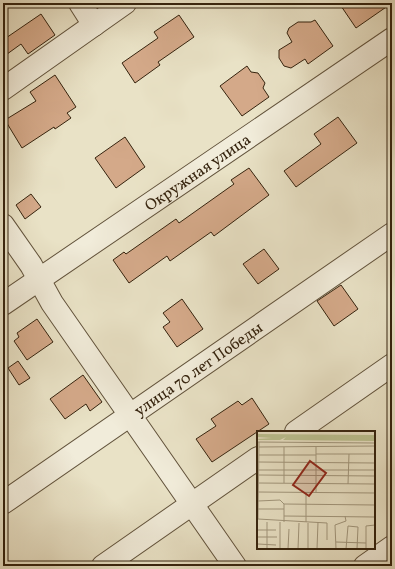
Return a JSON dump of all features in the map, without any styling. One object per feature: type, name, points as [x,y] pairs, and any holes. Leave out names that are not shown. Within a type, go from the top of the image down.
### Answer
[{"type":"street","points":[[80,3],[94,25]]},
{"type":"street","points":[[3,89],[125,3]]},
{"type":"street","name":"Окружная улица","points":[[3,304],[392,39]]},
{"type":"street","points":[[3,225],[31,265],[52,303],[235,566]]},
{"type":"street","name":"улица 70 лет Победы","points":[[3,503],[392,234]]},
{"type":"street","points":[[297,431],[392,365]]},
{"type":"street","points":[[103,566],[257,459]]},
{"type":"street","points":[[365,566],[392,547]]},
{"type":"building","points":[[339,3],[392,3],[356,28]]},
{"type":"building","points":[[41,14],[55,35],[28,54],[21,44],[3,57],[3,40]]},
{"type":"building","points":[[179,15],[194,37],[158,62],[160,65],[135,83],[122,63],[158,38],[154,32]]},
{"type":"building","points":[[315,20],[333,46],[308,64],[305,59],[291,68],[284,66],[279,58],[279,50],[292,42],[287,33],[289,28],[298,22],[311,22]]},
{"type":"building","points":[[247,66],[251,72],[258,73],[265,83],[263,88],[269,97],[242,116],[220,86]]},
{"type":"building","points":[[55,75],[76,107],[67,113],[71,118],[55,129],[54,127],[22,148],[5,120],[36,101],[30,92]]},
{"type":"building","points":[[338,117],[357,143],[296,187],[284,171],[321,144],[314,134]]},
{"type":"building","points":[[125,137],[145,167],[116,188],[95,158]]},
{"type":"building","points":[[249,168],[269,195],[214,236],[211,232],[170,261],[167,256],[129,283],[113,260],[124,252],[126,254],[176,219],[179,223],[234,184],[231,180]]},
{"type":"building","points":[[31,194],[41,207],[25,219],[16,205]]},
{"type":"building","points":[[264,249],[279,269],[258,284],[243,264]]},
{"type":"building","points":[[341,285],[358,309],[334,326],[317,301]]},
{"type":"building","points":[[182,299],[203,329],[177,347],[163,327],[170,322],[163,313]]},
{"type":"building","points":[[37,319],[53,342],[27,360],[14,341],[19,337],[17,333]]},
{"type":"building","points":[[18,361],[30,378],[19,385],[8,368]]},
{"type":"building","points":[[83,375],[102,402],[90,411],[86,404],[65,419],[50,399]]},
{"type":"building","points":[[252,398],[269,424],[212,462],[196,439],[216,426],[211,419],[238,401],[242,405]]}]
